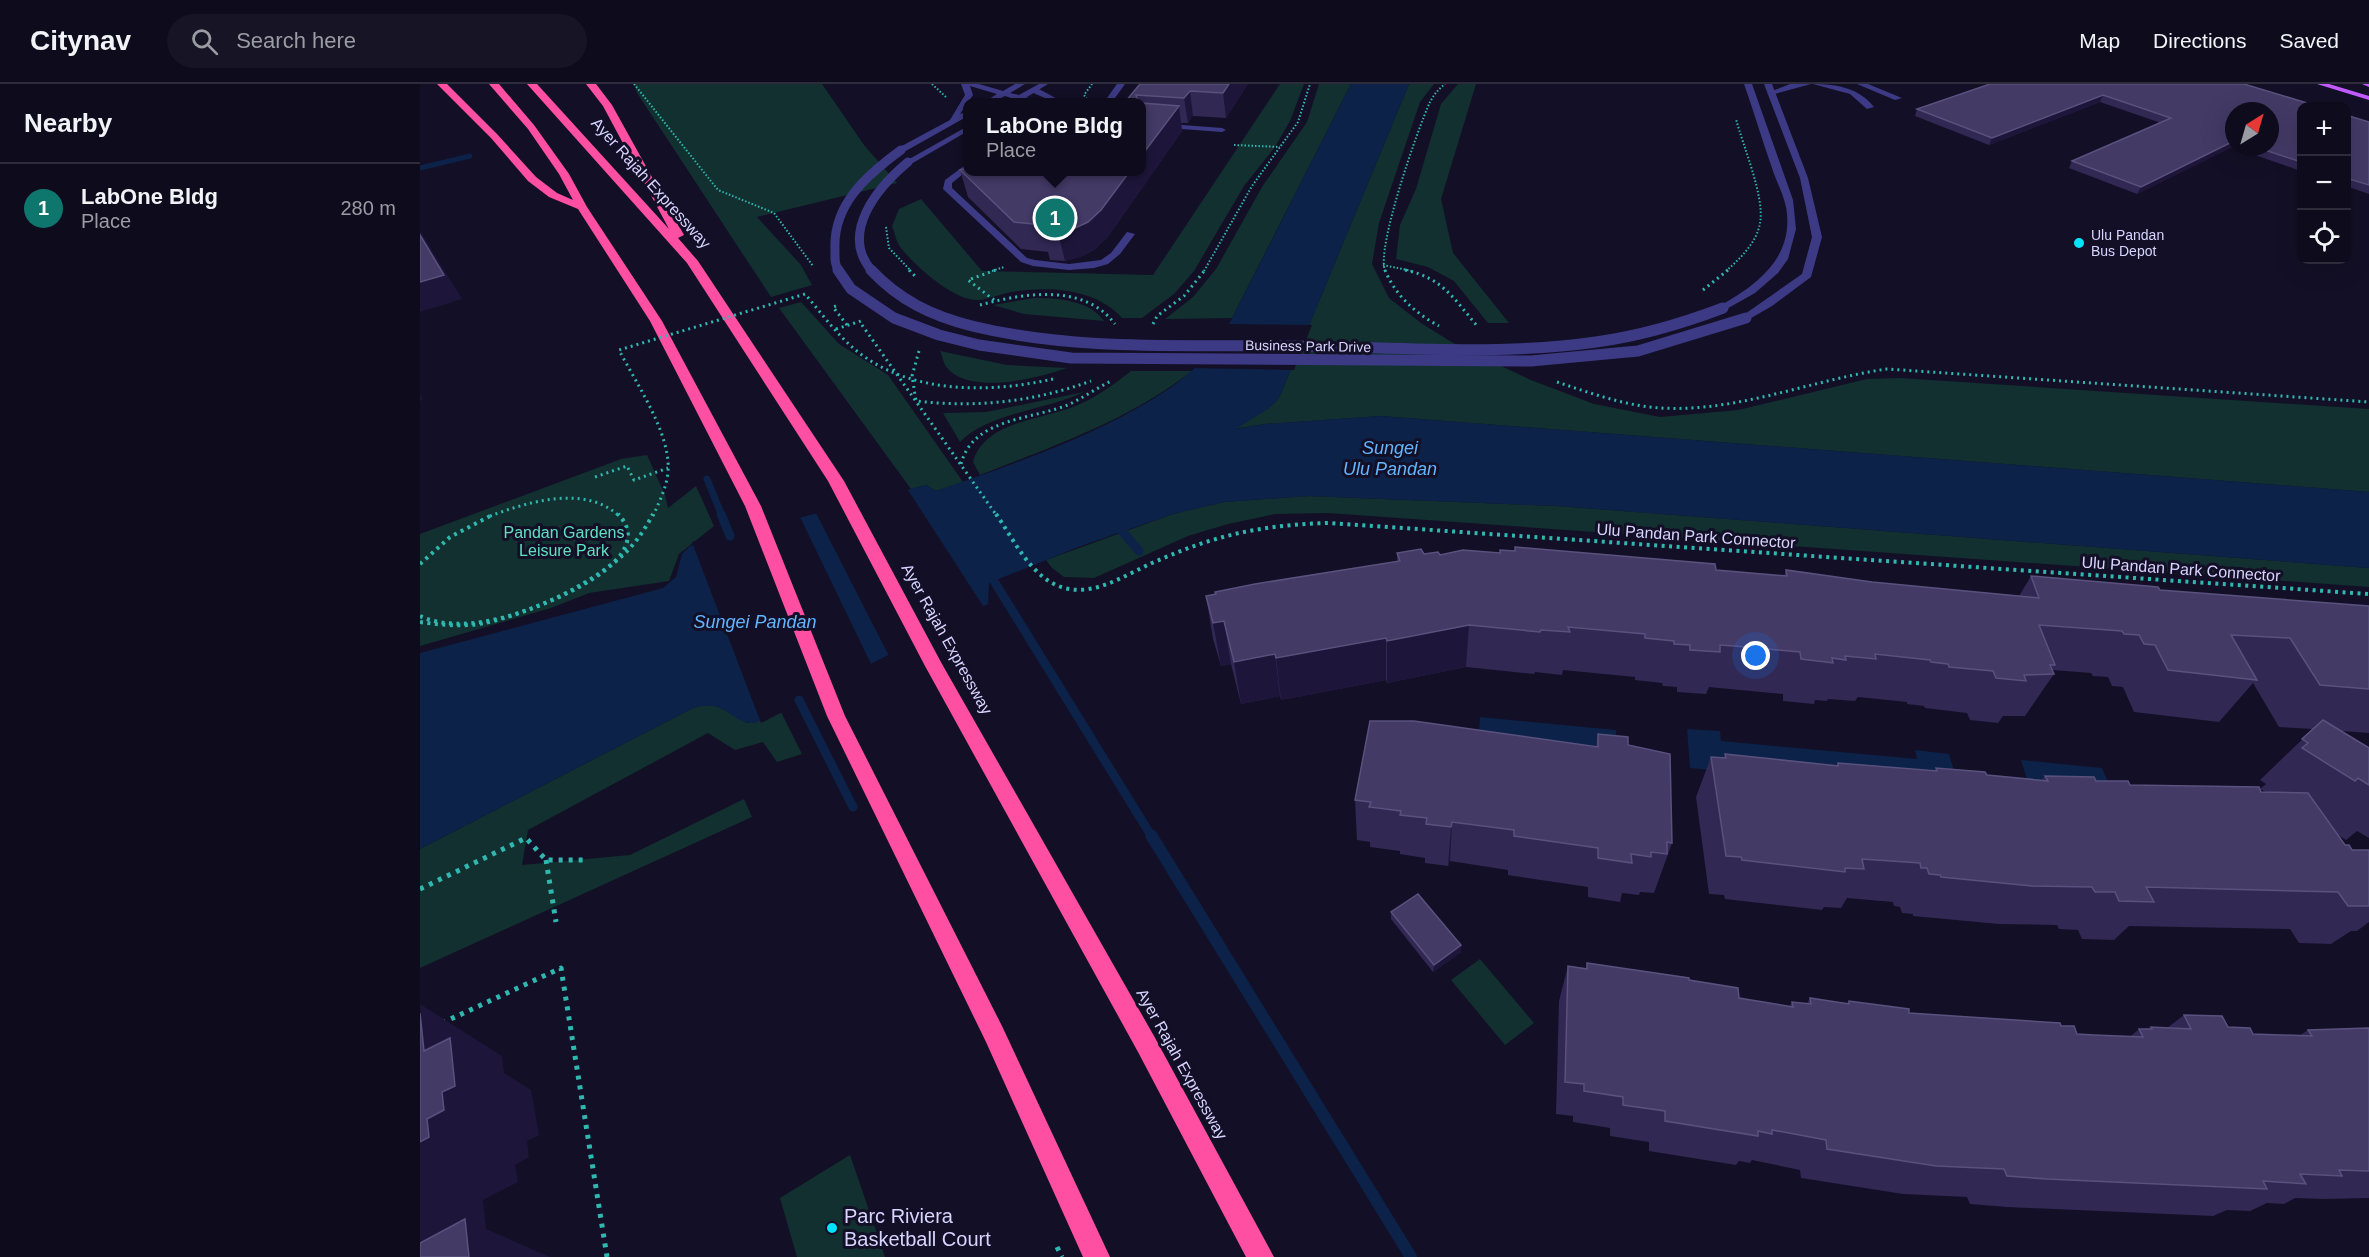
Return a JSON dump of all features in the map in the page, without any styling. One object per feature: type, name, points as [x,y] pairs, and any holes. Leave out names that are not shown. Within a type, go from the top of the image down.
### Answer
[{"type":"highway","points":[[442,84],[495,137],[530,178],[551,196],[582,207]]},
{"type":"highway","points":[[494,84],[531,127],[564,174],[582,207],[678,359],[753,506],[836,716],[994,1034],[1097,1257]]},
{"type":"highway","name":"Ayer Rajah Expressway","points":[[532,84],[692,261],[836,481],[934,666],[1146,1044],[1261,1257]]},
{"type":"highway","points":[[591,84],[607,105],[692,261]]},
{"type":"main road","points":[[2321,84],[2369,98]]},
{"type":"street","points":[[964,84],[969,95],[967,98]]},
{"type":"street","points":[[971,84],[1004,93],[1013,98]]},
{"type":"street","points":[[995,98],[1018,84],[1051,98]]},
{"type":"street","points":[[1020,98],[1044,84]]},
{"type":"street","points":[[1111,98],[1121,84]]},
{"type":"street","name":"Business Park Drive","points":[[963,131],[908,162],[890,177],[868,203],[861,233],[862,258],[888,288],[916,305],[955,322],[1025,336],[1085,343],[1505,348],[1598,343],[1650,334],[1690,322],[1723,308],[1765,282],[1781,265],[1790,244],[1791,210],[1748,84]]},
{"type":"street","points":[[1770,88],[1807,84]]},
{"type":"street","points":[[1817,84],[1849,91]]},
{"type":"street","points":[[1831,84],[1862,97],[1870,107]]},
{"type":"street","points":[[1861,84],[1898,98]]},
{"type":"street","name":"Business Park Drive","points":[[963,116],[901,150],[880,165],[858,186],[845,205],[834,232],[835,266],[851,289],[894,318],[939,335],[979,345],[1071,358],[1531,361],[1638,351],[1703,333],[1746,318],[1807,275],[1817,237],[1804,178],[1770,88]]},
{"type":"street","points":[[949,123],[963,106]]},
{"type":"street","points":[[1146,124],[1222,130]]},
{"type":"street","points":[[963,170],[948,183],[947,189],[1024,260],[1038,266],[1097,266],[1111,258],[1130,234]]},
{"type":"path","points":[[634,84],[718,190],[774,213],[815,268]]},
{"type":"path","points":[[932,84],[948,98]]},
{"type":"path","points":[[1086,98],[1084,95],[1092,84]]},
{"type":"path","points":[[1149,332],[1157,316],[1184,296],[1206,269],[1252,186],[1298,122],[1310,84]]},
{"type":"path","points":[[1423,326],[1445,328],[1433,324],[1399,296],[1382,264],[1387,225],[1430,102],[1444,84]]},
{"type":"path","points":[[1701,293],[1747,250],[1761,222],[1758,199],[1735,115]]},
{"type":"path","points":[[887,221],[885,231],[889,248],[917,278]]},
{"type":"path","points":[[994,300],[968,280],[1024,260]]},
{"type":"path","points":[[1382,264],[1420,273],[1444,286],[1482,332]]},
{"type":"path","points":[[420,616],[449,624],[508,618],[557,599],[624,554],[644,529],[663,494],[668,468],[665,445],[619,350],[805,294],[863,356],[885,368],[921,381],[989,388],[1030,385],[1062,376]]},
{"type":"path","points":[[970,302],[990,307]]},
{"type":"path","points":[[834,307],[847,326]]},
{"type":"path","points":[[836,329],[865,320]]},
{"type":"path","points":[[858,321],[960,465]]},
{"type":"path","points":[[1110,323],[1120,324]]},
{"type":"path","points":[[1143,324],[1154,324]]},
{"type":"path","points":[[1471,326],[1483,326]]},
{"type":"path","points":[[1549,379],[1599,396],[1662,408],[1731,403],[1863,371],[1887,369],[2369,402]]},
{"type":"path","points":[[916,401],[961,406],[1032,399],[1098,378]]},
{"type":"path","points":[[960,465],[964,452],[984,432],[994,426],[1069,404],[1113,379]]},
{"type":"path","name":"Ulu Pandan Park Connector","points":[[960,465],[1037,573],[1055,586],[1070,591],[1089,591],[1194,546],[1233,534],[1286,524],[1329,523],[2369,594]]},
{"type":"path","points":[[595,477],[627,466],[634,480],[668,468]]},
{"type":"path","points":[[420,564],[454,534],[486,518],[518,506],[547,500],[574,498],[598,502],[614,511],[626,523],[629,538],[624,552],[615,562],[594,578],[547,603],[485,623],[455,626],[420,622]]},
{"type":"path","points":[[420,889],[526,838],[546,860],[556,922]]},
{"type":"path","points":[[546,860],[584,860]]},
{"type":"path","points":[[431,1029],[561,968],[607,1257]]},
{"type":"green space","points":[[634,84],[822,84],[864,145],[897,183],[757,217],[801,265],[812,285],[771,297],[637,93]]},
{"type":"green space","points":[[1280,84],[1304,84],[1290,121],[1275,147],[1244,186],[1194,271],[1174,294],[1142,318],[1122,318],[1098,300],[1085,295],[1055,290],[1025,290],[979,300],[969,299],[936,282],[899,246],[892,226],[899,209],[921,199],[982,271],[1153,275]]},
{"type":"green space","points":[[1319,84],[1351,84],[1232,318],[1165,319],[1193,297],[1216,269],[1262,187],[1307,122]]},
{"type":"green space","points":[[1409,84],[1434,84],[1420,102],[1379,223],[1372,264],[1389,298],[1421,323],[1453,343],[1531,380],[1594,404],[1660,417],[1738,410],[1867,379],[1900,378],[2369,409],[2369,492],[1381,416],[1265,424],[1234,429],[1269,408],[1279,398]]},
{"type":"green space","points":[[1458,84],[1476,84],[1441,199],[1453,253],[1509,323],[1488,323],[1454,281],[1428,267],[1396,259],[1400,225],[1416,189],[1441,104]]},
{"type":"green space","points":[[1034,298],[1082,304],[1098,314],[1104,321],[1024,314],[993,305]]},
{"type":"green space","points":[[801,302],[839,344],[888,375],[963,482],[936,491],[926,485],[911,489],[779,308]]},
{"type":"green space","points":[[940,351],[1007,365],[1067,368],[1022,380],[985,383],[955,375],[945,365]]},
{"type":"green space","points":[[1131,371],[1192,371],[1143,404],[1117,418],[980,475],[973,462],[979,449],[988,438],[1014,424],[1081,404]]},
{"type":"green space","points":[[1084,392],[986,424],[960,442],[943,413],[986,412]]},
{"type":"green space","name":"Pandan Gardens Leisure Park","points":[[647,455],[665,495],[668,508],[696,486],[714,526],[679,554],[669,581],[589,593],[551,608],[420,646],[420,534],[621,459]]},
{"type":"green space","points":[[1309,496],[1557,506],[2369,568],[2369,587],[1328,513],[1275,514],[1228,524],[1188,536],[1094,578],[1064,577],[1046,560],[1173,514],[1224,502]]},
{"type":"green space","points":[[708,704],[721,708],[747,723],[780,710],[802,754],[777,762],[763,742],[735,750],[708,733],[528,830],[522,865],[630,855],[744,799],[752,817],[420,968],[420,849],[693,708]]},
{"type":"green space","points":[[1480,959],[1534,1023],[1505,1045],[1451,980]]},
{"type":"green space","name":"Parc Riviera Basketball Court","points":[[850,1155],[885,1257],[797,1257],[780,1198]]},
{"type":"water","name":"Sungei Pandan","points":[[1351,84],[1409,84],[1279,398],[1269,408],[1236,429],[1265,424],[1381,416],[2369,492],[2369,568],[1557,506],[1309,496],[1224,502],[1173,514],[1081,546],[989,583],[988,604],[755,723],[739,720],[714,706],[693,708],[420,849],[420,653],[663,588],[676,577],[682,554],[690,546],[926,485],[936,491],[1057,447],[1144,405],[1184,378],[1220,342]]},
{"type":"water","points":[[1480,717],[1616,730],[1617,761],[1479,736]]},
{"type":"water","points":[[1687,729],[1720,731],[1721,741],[1917,759],[1915,750],[1949,754],[1961,794],[1690,768]]},
{"type":"water","points":[[2021,760],[2102,768],[2117,803],[2032,795]]},
{"type":"pier","points":[[1226,324],[1312,325],[1294,370],[1191,368],[1218,340]]},
{"type":"pier","points":[[906,487],[985,609],[890,658],[815,511]]},
{"type":"pier","points":[[799,515],[872,666],[761,723],[692,542]]},
{"type":"building","points":[[1140,84],[1229,84],[1223,93],[1190,91],[1184,98],[1136,95],[1137,98],[1128,98]]},
{"type":"building","points":[[1990,84],[2244,84],[2304,102],[2297,102],[2297,161],[2279,155],[2279,102],[2225,102],[2225,145],[2141,187],[2072,161],[2171,118],[2103,95],[1992,138],[1917,109]]},
{"type":"building","points":[[1146,103],[1179,106],[1146,150]]},
{"type":"building","points":[[2351,117],[2369,122],[2369,185],[2351,180]]},
{"type":"building","points":[[966,176],[1126,176],[1101,210],[1088,222],[1073,229],[1058,233],[1043,232],[1043,225],[1014,222]]},
{"type":"building","points":[[420,235],[444,275],[420,282]]},
{"type":"building","points":[[1515,547],[1715,564],[1716,570],[1787,576],[1786,570],[1872,582],[2039,598],[2031,576],[2158,587],[2160,590],[2369,606],[2369,689],[2320,685],[2290,638],[2231,635],[2257,680],[2168,670],[2155,645],[2144,644],[2139,635],[2124,634],[2122,631],[2039,625],[2055,665],[2050,665],[2054,674],[2024,675],[2026,681],[1996,678],[1993,671],[1949,667],[1948,664],[1930,660],[1875,654],[1876,659],[1845,656],[1846,660],[1832,658],[1833,663],[1801,659],[1800,652],[1720,645],[1720,652],[1690,650],[1690,645],[1645,638],[1645,634],[1568,627],[1570,632],[1541,630],[1540,632],[1469,625],[1387,641],[1386,638],[1276,658],[1275,654],[1234,662],[1224,621],[1213,623],[1206,596],[1255,584],[1400,561],[1397,553],[1421,549],[1424,554],[1438,552],[1440,555],[1463,550],[1500,553],[1500,550],[1515,551]]},
{"type":"building","points":[[2323,720],[2369,748],[2369,785],[2358,778],[2355,781],[2302,748],[2308,743],[2302,739]]},
{"type":"building","points":[[1370,721],[1414,721],[1598,747],[1598,734],[1628,737],[1628,745],[1670,754],[1672,843],[1667,842],[1667,854],[1651,852],[1651,857],[1631,854],[1632,863],[1598,858],[1598,848],[1514,836],[1514,830],[1452,822],[1451,827],[1426,824],[1427,818],[1400,815],[1401,811],[1369,807],[1371,802],[1355,800]]},
{"type":"building","points":[[1725,754],[1838,766],[1838,763],[1937,771],[1936,768],[1985,772],[1987,775],[2048,781],[2045,776],[2094,777],[2096,781],[2128,781],[2130,785],[2259,787],[2261,792],[2308,793],[2345,845],[2349,845],[2352,850],[2369,850],[2369,906],[2348,906],[2338,892],[2146,887],[2154,902],[2119,901],[2115,892],[2095,892],[2092,887],[2032,886],[1941,877],[1929,874],[1927,868],[1921,868],[1920,863],[1862,859],[1864,869],[1845,868],[1845,872],[1742,860],[1741,857],[1726,856],[1711,757],[1726,758]]},
{"type":"building","points":[[1418,894],[1461,945],[1434,965],[1391,912]]},
{"type":"building","points":[[1587,963],[1689,978],[1689,980],[1738,988],[1739,998],[1793,1007],[1792,1002],[1811,1004],[1810,998],[1849,1004],[1849,1001],[1909,1009],[1909,1013],[2060,1023],[2061,1026],[2074,1026],[2077,1034],[2143,1037],[2139,1029],[2152,1029],[2151,1027],[2191,1029],[2184,1015],[2222,1016],[2228,1027],[2250,1028],[2253,1034],[2312,1036],[2308,1030],[2369,1028],[2369,1171],[2339,1170],[2342,1176],[2300,1174],[2306,1184],[2263,1181],[2267,1189],[2047,1179],[2007,1176],[2004,1169],[1936,1166],[1827,1149],[1826,1140],[1772,1130],[1772,1134],[1758,1131],[1758,1136],[1665,1121],[1665,1111],[1623,1105],[1623,1097],[1584,1091],[1584,1084],[1565,1082],[1568,966],[1587,969]]},
{"type":"building","points":[[420,1013],[424,1051],[450,1038],[455,1086],[442,1092],[444,1110],[427,1119],[429,1137],[420,1142]]},
{"type":"building","points":[[465,1219],[469,1257],[420,1257],[420,1243]]},
{"type":"waterway","points":[[420,168],[470,156]]},
{"type":"waterway","points":[[707,479],[722,516]]},
{"type":"waterway","points":[[721,514],[730,536]]},
{"type":"waterway","points":[[1122,531],[1139,551]]},
{"type":"waterway","points":[[994,581],[1152,837]]},
{"type":"waterway","points":[[799,700],[853,807]]},
{"type":"waterway","points":[[1151,835],[1411,1257]]},
{"type":"place","name":"LabOne Bldg","points":[[1055,218]]},
{"type":"place","name":"Ulu Pandan Bus Depot","points":[[2079,243]]},
{"type":"place","name":"Parc Riviera Basketball Court","points":[[832,1228]]},
{"type":"water label","name":"Sungei Ulu Pandan","points":[[1390,458]]}]
